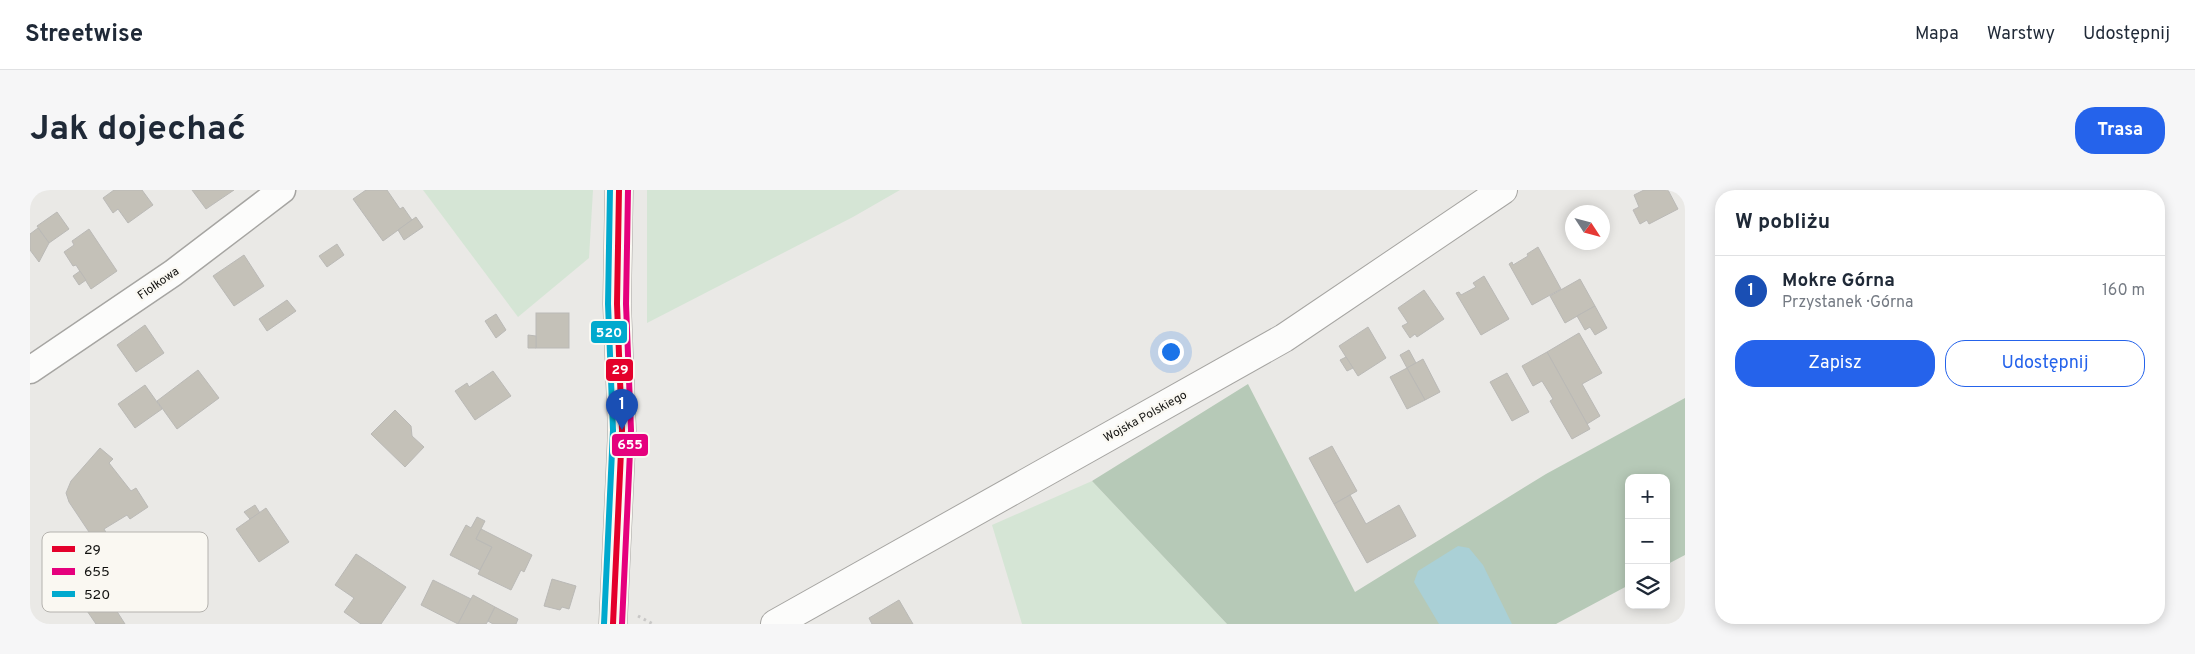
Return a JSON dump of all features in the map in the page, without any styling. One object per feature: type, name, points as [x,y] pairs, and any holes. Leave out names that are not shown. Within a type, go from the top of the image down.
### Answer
[{"type":"street","name":"Fiołkowa","points":[[30,370],[173,273],[282,190]]},
{"type":"street","points":[[619,190],[617,304],[622,430],[622,618]]},
{"type":"street","name":"Wojska Polskiego","points":[[775,624],[1284,338],[1503,190]]},
{"type":"path","points":[[622,618],[653,624]]},
{"type":"green space","points":[[423,190],[593,190],[589,258],[518,317]]},
{"type":"green space","points":[[647,190],[900,190],[853,217],[647,323]]},
{"type":"green space","points":[[1248,384],[1355,592],[1546,474],[1685,398],[1685,555],[1670,563],[1670,474],[1625,474],[1625,587],[1556,624],[1227,624],[1092,481]]},
{"type":"green space","points":[[1092,481],[1227,624],[1022,624],[992,525]]},
{"type":"water","points":[[1458,546],[1469,548],[1483,565],[1512,624],[1439,624],[1414,582],[1418,571]]},
{"type":"building","points":[[114,190],[142,190],[153,205],[128,223],[118,209],[113,213],[103,198]]},
{"type":"building","points":[[192,190],[234,190],[206,209]]},
{"type":"building","points":[[366,190],[387,190],[400,209],[403,207],[412,220],[383,241],[353,199]]},
{"type":"building","points":[[1644,190],[1668,190],[1678,209],[1649,224],[1647,220],[1640,224],[1633,210],[1639,207],[1634,195]]},
{"type":"building","points":[[57,212],[69,229],[49,243],[37,226]]},
{"type":"building","points":[[416,217],[423,227],[404,240],[398,230]]},
{"type":"building","points":[[38,228],[49,243],[39,262],[30,250],[30,234]]},
{"type":"building","points":[[89,229],[117,271],[91,289],[76,265],[73,266],[64,252],[74,245],[72,241]]},
{"type":"building","points":[[337,244],[344,255],[327,267],[319,256]]},
{"type":"building","points":[[1538,247],[1561,289],[1532,305],[1509,264],[1512,262],[1513,265]]},
{"type":"building","points":[[244,255],[264,286],[234,306],[213,276]]},
{"type":"building","points":[[80,271],[86,280],[79,285],[73,276]]},
{"type":"building","points":[[1484,276],[1509,319],[1481,335],[1456,293],[1459,292],[1461,295],[1476,287],[1473,283]]},
{"type":"building","points":[[1580,279],[1595,306],[1565,323],[1550,296]]},
{"type":"building","points":[[1424,290],[1444,319],[1417,337],[1415,334],[1410,338],[1402,326],[1408,323],[1398,308]]},
{"type":"building","points":[[287,300],[296,311],[267,331],[259,319]]},
{"type":"building","points":[[1595,306],[1607,328],[1595,335],[1590,327],[1585,330],[1577,316]]},
{"type":"building","points":[[536,313],[569,313],[569,348],[536,348]]},
{"type":"building","points":[[496,314],[506,330],[496,338],[485,321]]},
{"type":"building","points":[[145,325],[164,353],[136,372],[117,345]]},
{"type":"building","points":[[1368,327],[1386,358],[1358,376],[1339,346]]},
{"type":"building","points":[[1579,333],[1602,373],[1582,384],[1600,416],[1587,424],[1547,352]]},
{"type":"building","points":[[528,335],[536,336],[536,348],[528,348]]},
{"type":"building","points":[[1409,350],[1416,363],[1407,368],[1400,355]]},
{"type":"building","points":[[1547,352],[1590,429],[1572,439],[1550,401],[1553,399],[1542,381],[1533,386],[1522,366]]},
{"type":"building","points":[[1346,357],[1353,368],[1347,371],[1340,360]]},
{"type":"building","points":[[1423,359],[1440,392],[1425,400],[1407,368]]},
{"type":"building","points":[[1407,368],[1425,400],[1407,409],[1390,377]]},
{"type":"building","points":[[198,370],[219,398],[177,429],[157,401]]},
{"type":"building","points":[[493,371],[511,396],[475,420],[455,391],[467,383],[469,387]]},
{"type":"building","points":[[1507,373],[1529,412],[1512,421],[1490,382]]},
{"type":"building","points":[[145,385],[162,409],[135,428],[118,404]]},
{"type":"building","points":[[395,410],[411,426],[412,436],[424,447],[405,467],[371,434]]},
{"type":"building","points":[[1332,446],[1357,491],[1334,504],[1309,458]]},
{"type":"building","points":[[100,448],[113,459],[109,463],[131,491],[136,488],[148,507],[130,519],[127,515],[104,529],[106,532],[89,532],[69,502],[66,493],[71,481]]},
{"type":"building","points":[[1350,495],[1366,524],[1399,505],[1416,536],[1367,563],[1334,504]]},
{"type":"building","points":[[255,505],[260,513],[250,519],[244,512]]},
{"type":"building","points":[[266,508],[289,542],[259,562],[236,529]]},
{"type":"building","points":[[477,517],[485,521],[476,539],[492,547],[480,570],[450,555],[466,525],[471,528]]},
{"type":"building","points":[[481,529],[532,555],[524,572],[521,570],[511,590],[478,574],[492,547],[476,539]]},
{"type":"building","points":[[356,554],[406,587],[381,624],[361,624],[344,612],[354,598],[335,585]]},
{"type":"building","points":[[552,579],[576,586],[569,609],[562,607],[560,610],[544,606]]},
{"type":"building","points":[[433,580],[471,599],[458,624],[421,605]]},
{"type":"building","points":[[473,595],[495,607],[488,621],[486,624],[458,624]]},
{"type":"building","points":[[899,600],[913,624],[872,624],[869,618]]},
{"type":"building","points":[[495,607],[518,619],[516,624],[493,624],[488,621]]},
{"type":"building","points":[[88,612],[117,612],[125,624],[96,624]]},
{"type":"transit line","name":"520","points":[[604,624],[613,430],[608,304],[610,190]]},
{"type":"transit line","name":"29","points":[[613,624],[622,430],[617,304],[619,190]]},
{"type":"transit line","name":"655","points":[[622,624],[631,430],[626,304],[628,190]]},
{"type":"place","name":"Mokre Górna","points":[[622,430]]}]
